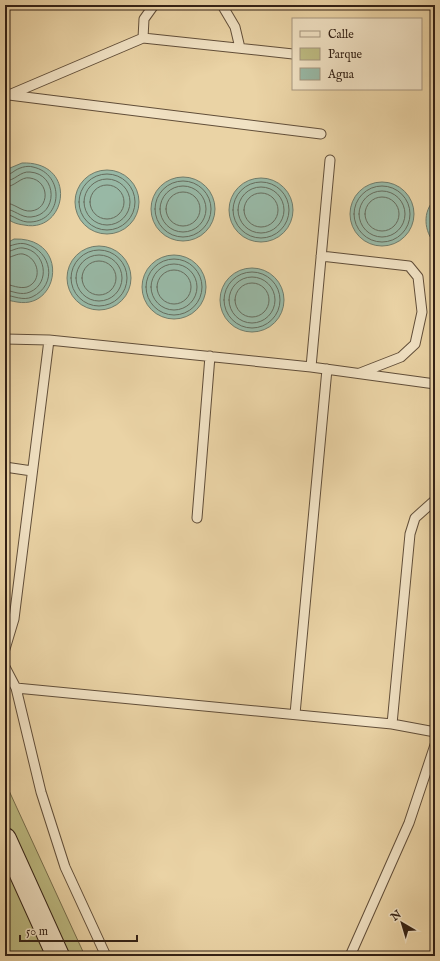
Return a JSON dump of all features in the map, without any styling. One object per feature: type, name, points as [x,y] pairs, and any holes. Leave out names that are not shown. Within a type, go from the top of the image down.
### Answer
[{"type":"street","points":[[5,839],[58,956]]},
{"type":"lane","points":[[143,38],[144,20],[154,5]]},
{"type":"lane","points":[[222,5],[236,27],[240,48]]},
{"type":"lane","points":[[7,96],[143,38],[292,54]]},
{"type":"lane","points":[[7,96],[321,134]]},
{"type":"lane","points":[[311,367],[330,160]]},
{"type":"lane","points":[[321,256],[409,266],[418,277],[422,312],[415,344],[401,357],[358,374]]},
{"type":"lane","points":[[5,339],[49,340],[210,356],[311,367],[435,384]]},
{"type":"lane","points":[[5,649],[14,618],[49,340]]},
{"type":"lane","points":[[197,518],[210,356]]},
{"type":"lane","points":[[295,714],[327,369]]},
{"type":"lane","points":[[5,467],[32,471]]},
{"type":"lane","points":[[392,724],[410,534],[415,518],[435,500]]},
{"type":"lane","points":[[5,667],[16,688],[42,792],[65,867],[106,956]]},
{"type":"lane","points":[[16,688],[392,724],[435,732]]},
{"type":"lane","points":[[350,956],[409,823],[435,745]]},
{"type":"green space","points":[[5,782],[85,956],[5,956]]},
{"type":"water","points":[[22,163],[40,165],[52,173],[59,184],[60,197],[57,209],[50,219],[39,225],[18,224],[5,216],[5,174],[10,168]]},
{"type":"water","points":[[107,170],[125,176],[133,184],[139,202],[133,220],[125,228],[107,234],[89,228],[81,220],[75,202],[81,184],[89,176]]},
{"type":"water","points":[[183,177],[201,183],[209,191],[215,209],[209,227],[201,235],[183,241],[165,235],[157,227],[151,209],[157,191],[165,183]]},
{"type":"water","points":[[261,178],[279,184],[287,192],[293,210],[287,228],[279,236],[261,242],[243,236],[235,228],[229,210],[235,192],[243,184]]},
{"type":"water","points":[[382,182],[400,188],[408,196],[414,214],[408,232],[400,240],[382,246],[364,240],[356,232],[350,214],[356,196],[364,188]]},
{"type":"water","points":[[435,199],[435,244],[431,239],[427,227],[426,216]]},
{"type":"water","points":[[14,239],[32,241],[44,249],[51,260],[53,273],[50,285],[43,295],[32,302],[17,302],[5,298],[5,244]]},
{"type":"water","points":[[99,246],[117,252],[125,260],[131,278],[125,296],[117,304],[99,310],[81,304],[73,296],[67,278],[73,260],[81,252]]},
{"type":"water","points":[[174,255],[192,261],[200,269],[206,287],[200,305],[192,313],[174,319],[156,313],[148,305],[142,287],[148,269],[156,261]]},
{"type":"water","points":[[252,268],[270,274],[278,282],[284,300],[278,318],[270,326],[252,332],[234,326],[226,318],[220,300],[226,282],[234,274]]}]
